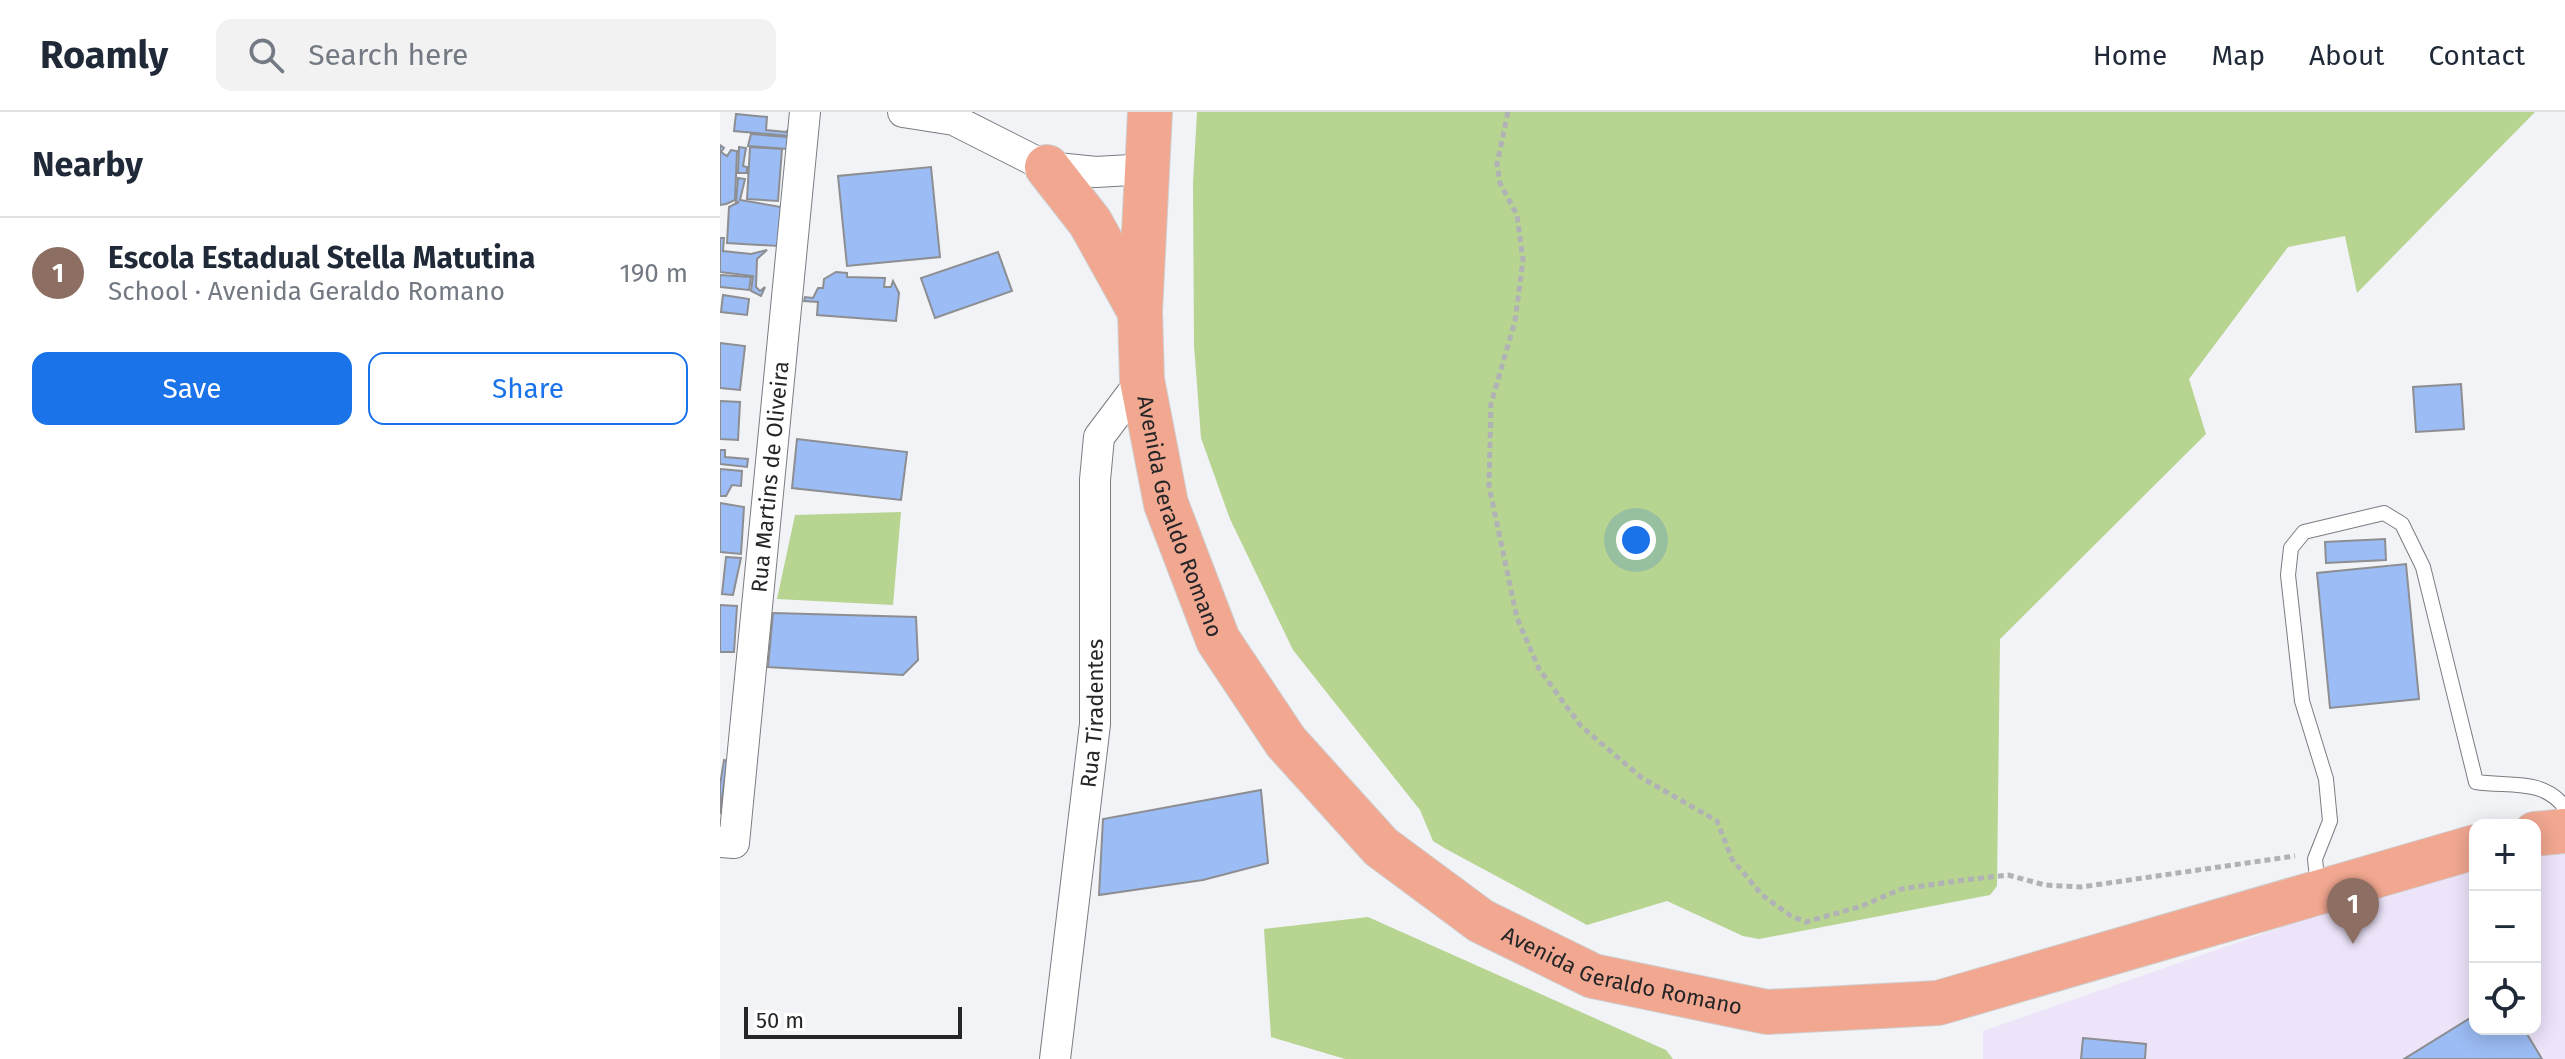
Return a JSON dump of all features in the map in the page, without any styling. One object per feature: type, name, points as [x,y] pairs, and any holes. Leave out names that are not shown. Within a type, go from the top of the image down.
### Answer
[{"type":"main road","points":[[1140,312],[1148,169],[1141,115]]},
{"type":"main road","points":[[1047,167],[1090,222],[1140,312]]},
{"type":"main road","name":"Avenida Geraldo Romano","points":[[1140,312],[1142,380],[1166,504],[1218,640],[1286,742],[1381,847],[1481,921],[1593,976],[1767,1012],[1938,1003],[2318,871],[2469,848]]},
{"type":"main road","points":[[2541,833],[2565,831]]},
{"type":"street","name":"Rua Martins de Oliveira","points":[[727,843],[805,112]]},
{"type":"street","points":[[903,112],[954,120],[1047,167],[1096,172],[1148,169]]},
{"type":"street","points":[[954,120],[983,112]]},
{"type":"street","name":"Rua Tiradentes","points":[[1055,1059],[1095,724],[1095,480],[1099,437],[1114,413],[1142,380]]},
{"type":"lane","points":[[2318,871],[2330,821],[2326,779],[2302,701],[2288,575],[2291,548],[2304,532],[2384,513],[2402,524],[2423,567],[2476,782],[2533,785],[2555,793],[2565,808]]},
{"type":"path","points":[[1508,112],[1497,164],[1500,183],[1517,215],[1523,260],[1515,321],[1491,404],[1489,486],[1517,618],[1539,669],[1581,726],[1642,778],[1717,821],[1732,859],[1762,895],[1806,922],[1862,906],[1901,889],[2008,875],[2045,885],[2081,887],[2202,872],[2318,871]]},
{"type":"shaded area","points":[[2565,846],[2565,1059],[1983,1059],[1983,1031],[2469,862],[2469,1035],[2541,1035],[2541,849]]},
{"type":"green space","points":[[1197,112],[2535,112],[2357,293],[2345,236],[2288,247],[2189,379],[2206,434],[2000,639],[1997,886],[1990,895],[1759,939],[1743,936],[1667,901],[1587,925],[1433,841],[1420,810],[1293,650],[1230,519],[1201,438],[1194,345],[1193,183]]},
{"type":"green space","points":[[901,512],[893,605],[777,599],[795,515]]},
{"type":"green space","points":[[1368,917],[1666,1050],[1673,1059],[1345,1059],[1271,1037],[1264,929]]},
{"type":"building","points":[[736,114],[767,117],[766,130],[786,132],[790,128],[790,136],[734,131]]},
{"type":"building","points":[[751,134],[788,137],[787,149],[748,146]]},
{"type":"building","points":[[720,145],[724,148],[721,152],[727,156],[731,150],[737,151],[735,200],[720,205]]},
{"type":"building","points":[[739,147],[746,148],[743,166],[747,167],[747,173],[738,173]]},
{"type":"building","points":[[750,147],[782,149],[778,201],[747,199]]},
{"type":"building","points":[[931,167],[940,257],[847,266],[838,176]]},
{"type":"building","points":[[738,178],[745,179],[740,200],[781,207],[779,246],[727,243],[729,207],[739,202],[736,202]]},
{"type":"building","points":[[720,238],[724,238],[723,251],[751,254],[767,250],[757,259],[756,287],[760,291],[765,287],[761,296],[751,291],[753,276],[720,272]]},
{"type":"building","points":[[998,252],[1012,291],[935,318],[921,278]]},
{"type":"building","points":[[836,272],[847,273],[847,277],[885,278],[884,287],[891,287],[893,281],[899,293],[896,321],[817,315],[818,302],[804,301],[805,297],[813,298],[818,288],[823,288],[824,279]]},
{"type":"building","points":[[720,275],[751,277],[749,290],[720,287]]},
{"type":"building","points":[[723,295],[749,299],[747,315],[721,312]]},
{"type":"building","points":[[720,343],[745,346],[740,390],[720,388]]},
{"type":"building","points":[[2461,384],[2464,429],[2416,432],[2413,387]]},
{"type":"building","points":[[720,401],[740,402],[738,440],[720,439]]},
{"type":"building","points":[[797,439],[907,452],[901,500],[792,488]]},
{"type":"building","points":[[720,450],[725,450],[725,457],[748,459],[747,467],[720,464]]},
{"type":"building","points":[[720,469],[742,471],[741,486],[732,485],[726,496],[720,496]]},
{"type":"building","points":[[720,503],[744,507],[741,554],[720,552]]},
{"type":"building","points":[[2385,539],[2386,560],[2326,563],[2325,542]]},
{"type":"building","points":[[726,557],[741,558],[733,595],[722,594]]},
{"type":"building","points":[[2406,564],[2419,699],[2330,708],[2317,573]]},
{"type":"building","points":[[720,605],[737,606],[734,652],[720,652]]},
{"type":"building","points":[[773,613],[916,617],[918,660],[903,675],[768,667]]},
{"type":"building","points":[[724,760],[727,761],[720,814],[720,785]]},
{"type":"building","points":[[1261,790],[1268,863],[1203,880],[1099,895],[1103,819]]},
{"type":"building","points":[[2469,1019],[2469,1035],[2528,1035],[2542,1059],[2404,1059]]},
{"type":"building","points":[[2083,1038],[2146,1044],[2145,1059],[2081,1059]]},
{"type":"place","name":"Escola Estadual Stella Matutina","points":[[2353,944]]}]
